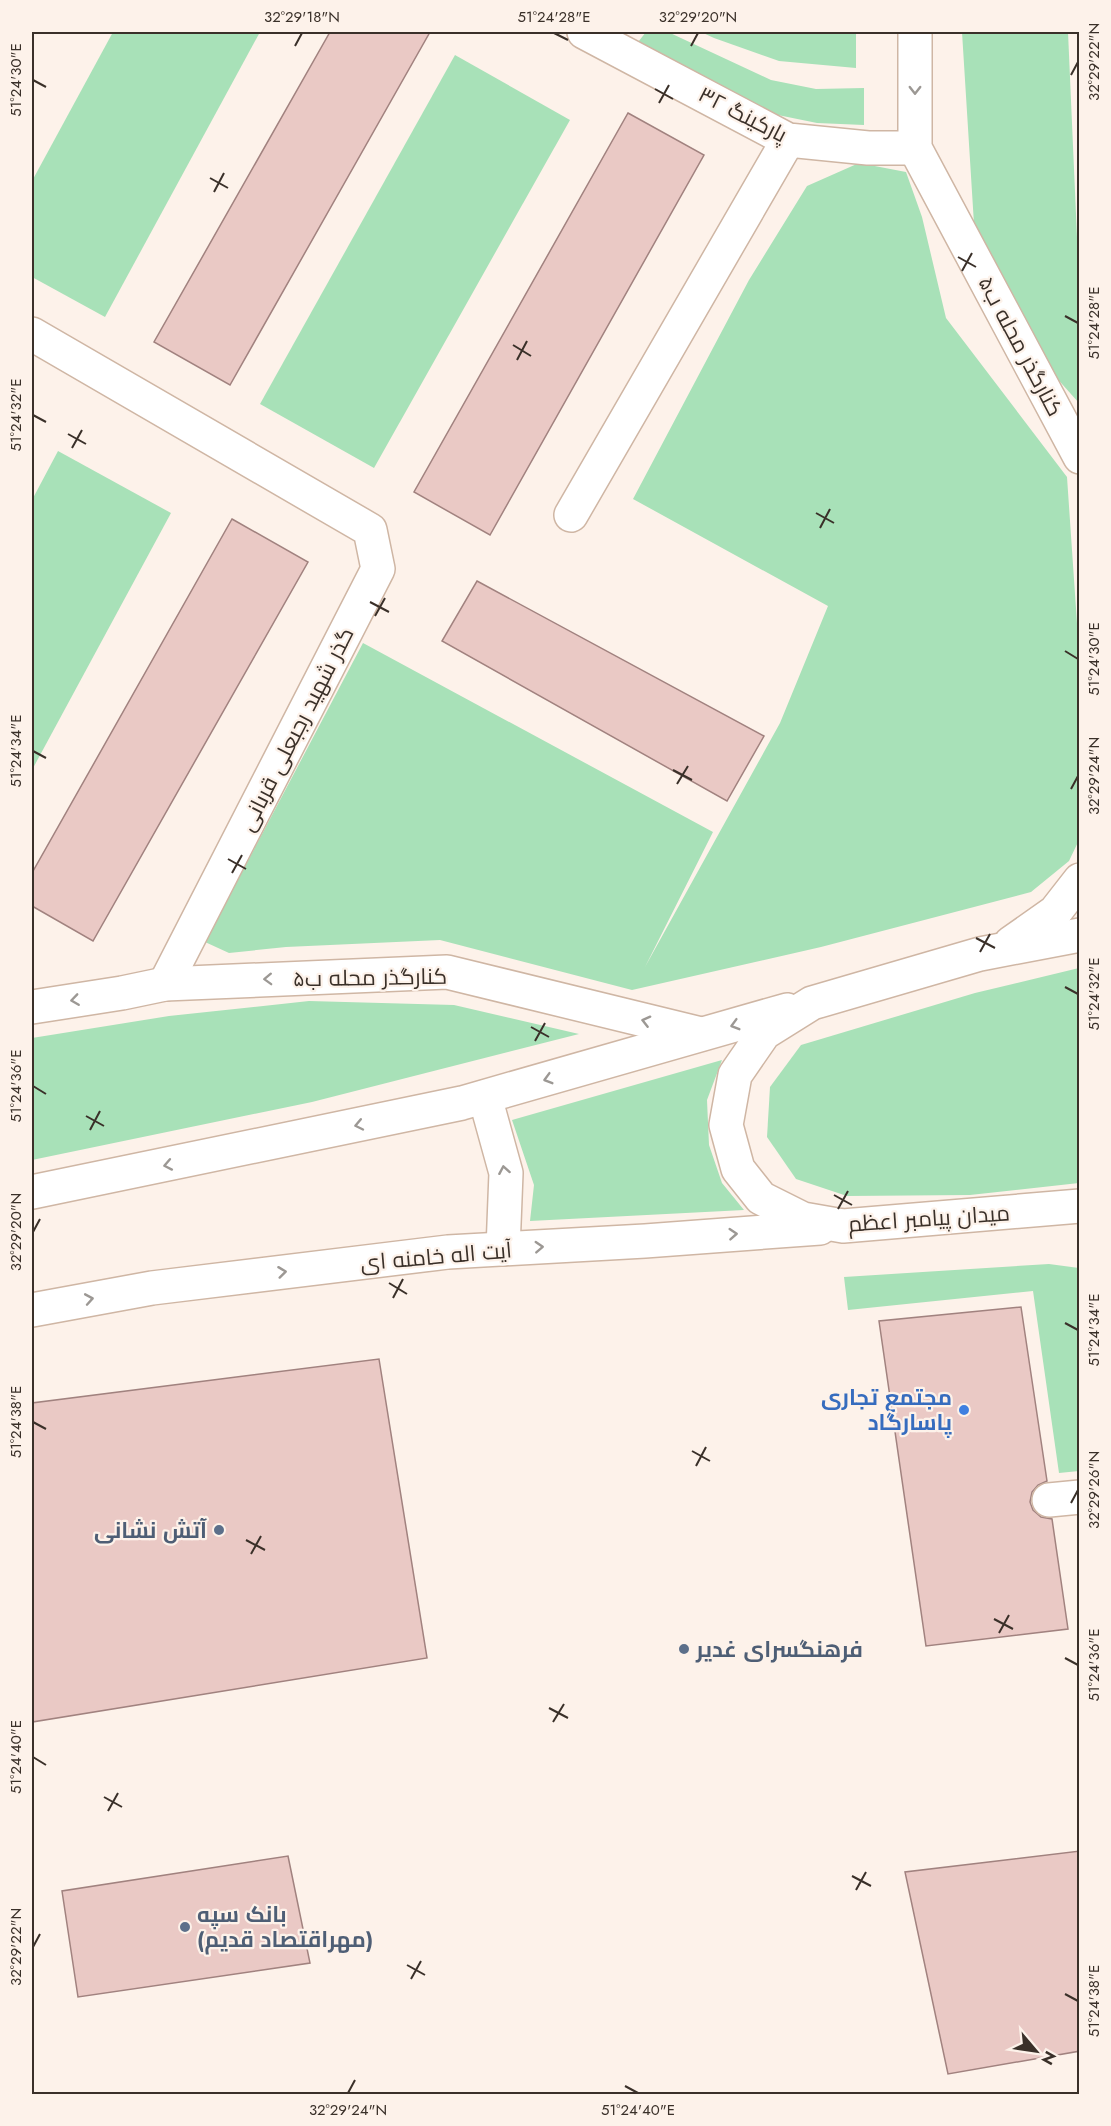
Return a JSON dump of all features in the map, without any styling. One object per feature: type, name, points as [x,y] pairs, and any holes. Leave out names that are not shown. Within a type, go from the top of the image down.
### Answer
[{"type":"street","name":"پارکینگ ۳۲","points":[[584,32],[788,140],[868,148],[915,148]]},
{"type":"street","name":"کنارگذر محله ب۵","points":[[915,32],[915,148],[1080,457]]},
{"type":"street","points":[[571,514],[788,140]]},
{"type":"street","name":"گذر شهید رجبعلی قربانی","points":[[32,334],[370,530],[378,569],[165,984]]},
{"type":"street","points":[[1000,950],[1055,912],[1080,880]]},
{"type":"street","name":"میدان پیامبر اعظم","points":[[1080,934],[1000,950],[812,1003],[764,1033],[735,1075],[726,1125],[738,1169],[761,1198],[803,1218],[843,1226],[1080,1206]]},
{"type":"street","name":"کنارگذر محله ب۵","points":[[32,1007],[165,984],[447,972],[703,1034]]},
{"type":"street","points":[[32,1192],[462,1103],[812,1003]]},
{"type":"street","points":[[485,1097],[506,1173],[503,1249]]},
{"type":"street","name":"آیت اله خامنه ای","points":[[32,1310],[164,1287],[448,1252],[645,1241],[843,1226]]},
{"type":"green space","points":[[113,32],[260,32],[105,317],[32,277],[32,181]]},
{"type":"green space","points":[[646,32],[668,32],[771,80],[816,89],[864,88],[864,125],[817,123],[768,113],[631,51]]},
{"type":"green space","points":[[701,32],[856,32],[856,68],[779,61]]},
{"type":"green space","points":[[962,32],[1068,32],[1079,283],[1079,403],[1045,365],[974,224]]},
{"type":"green space","points":[[455,55],[570,120],[374,468],[260,404]]},
{"type":"green space","points":[[859,163],[906,172],[922,217],[946,318],[1067,477],[1080,667],[1079,840],[1069,861],[1031,892],[821,947],[632,990],[440,940],[286,947],[229,953],[205,942],[363,643],[713,832],[645,967],[780,723],[828,606],[633,499],[749,280],[807,186]]},
{"type":"green space","points":[[58,451],[171,513],[32,770],[32,500]]},
{"type":"green space","points":[[1079,968],[1079,1183],[970,1195],[847,1196],[796,1179],[767,1137],[770,1087],[801,1045],[975,993]]},
{"type":"green space","points":[[309,1001],[454,1005],[579,1034],[312,1102],[32,1160],[32,1038],[169,1016]]},
{"type":"green space","points":[[722,1060],[707,1100],[709,1145],[722,1183],[744,1210],[530,1221],[534,1185],[512,1120]]},
{"type":"green space","points":[[1049,1264],[1079,1268],[1079,1471],[1059,1473],[1033,1291],[848,1310],[844,1277]]},
{"type":"building","points":[[330,32],[430,32],[230,385],[154,342]]},
{"type":"building","points":[[628,113],[704,155],[490,535],[414,492]]},
{"type":"building","points":[[232,519],[308,562],[93,941],[32,906],[32,873]]},
{"type":"building","points":[[477,581],[764,736],[727,801],[442,641]]},
{"type":"building","name":"مجتمع تجاری پاسارگاد","points":[[1021,1307],[1047,1481],[1038,1485],[1032,1492],[1030,1502],[1033,1510],[1041,1517],[1052,1519],[1068,1629],[926,1646],[879,1321]]},
{"type":"building","name":"آتش نشانی","points":[[379,1359],[427,1658],[32,1722],[32,1403]]},
{"type":"building","points":[[1080,1851],[1080,2051],[948,2074],[905,1872]]},
{"type":"building","name":"بانک سپه (مهراقتصاد قدیم)","points":[[288,1856],[310,1963],[78,1997],[62,1891]]},
{"type":"place","name":"مجتمع تجاری پاسارگاد","points":[[964,1410]]},
{"type":"place","name":"آتش نشانی","points":[[219,1530]]},
{"type":"place","name":"فرهنگسرای غدیر","points":[[684,1649]]},
{"type":"place","name":"بانک سپه (مهراقتصاد قدیم)","points":[[185,1927]]}]
